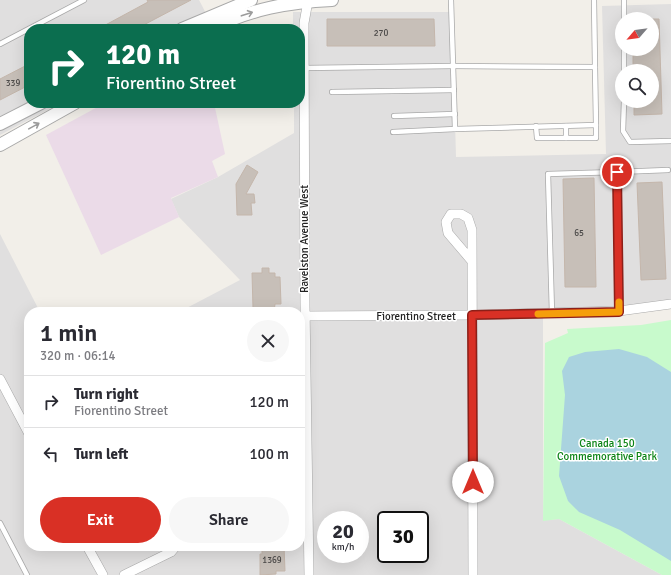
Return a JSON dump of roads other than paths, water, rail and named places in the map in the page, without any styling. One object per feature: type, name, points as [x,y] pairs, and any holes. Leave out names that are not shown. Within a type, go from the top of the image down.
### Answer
[{"type":"street","points":[[194,24],[251,0]]},
{"type":"street","points":[[221,24],[283,4],[303,1],[332,0]]},
{"type":"street","name":"Ravelston Avenue West","points":[[303,1],[304,24]]},
{"type":"street","points":[[0,124],[31,108]]},
{"type":"street","points":[[0,145],[63,108]]},
{"type":"street","name":"Ravelston Avenue West","points":[[304,108],[305,307]]},
{"type":"street","points":[[471,260],[448,233],[446,222],[450,214],[461,214],[468,218],[472,230],[473,575]]},
{"type":"street","name":"Fiorentino Street","points":[[305,316],[619,312],[671,304]]},
{"type":"street","name":"Ravelston Avenue West","points":[[305,316],[309,575]]},
{"type":"street","points":[[0,379],[24,425]]},
{"type":"street","points":[[90,551],[102,575]]},
{"type":"street","points":[[124,575],[172,551]]},
{"type":"lane","points":[[38,24],[84,0]]},
{"type":"lane","points":[[451,0],[455,129]]},
{"type":"lane","points":[[536,126],[537,138],[596,138],[594,0]]},
{"type":"lane","points":[[624,0],[624,12]]},
{"type":"lane","points":[[0,44],[24,31]]},
{"type":"lane","points":[[305,68],[453,66],[595,67]]},
{"type":"lane","points":[[332,92],[454,90]]},
{"type":"lane","points":[[624,108],[623,130],[630,142],[671,141]]},
{"type":"lane","points":[[394,116],[455,114]]},
{"type":"lane","points":[[393,132],[596,125]]},
{"type":"lane","points":[[566,126],[566,138]]},
{"type":"lane","points":[[552,313],[548,174],[668,170]]},
{"type":"lane","points":[[617,172],[619,312]]},
{"type":"lane","points":[[0,523],[27,575]]},
{"type":"water","name":"Canada 150 Commemorative Park","points":[[619,349],[647,357],[671,372],[671,561],[620,530],[579,512],[568,501],[559,476],[565,395],[562,371],[569,357],[585,352]]}]
